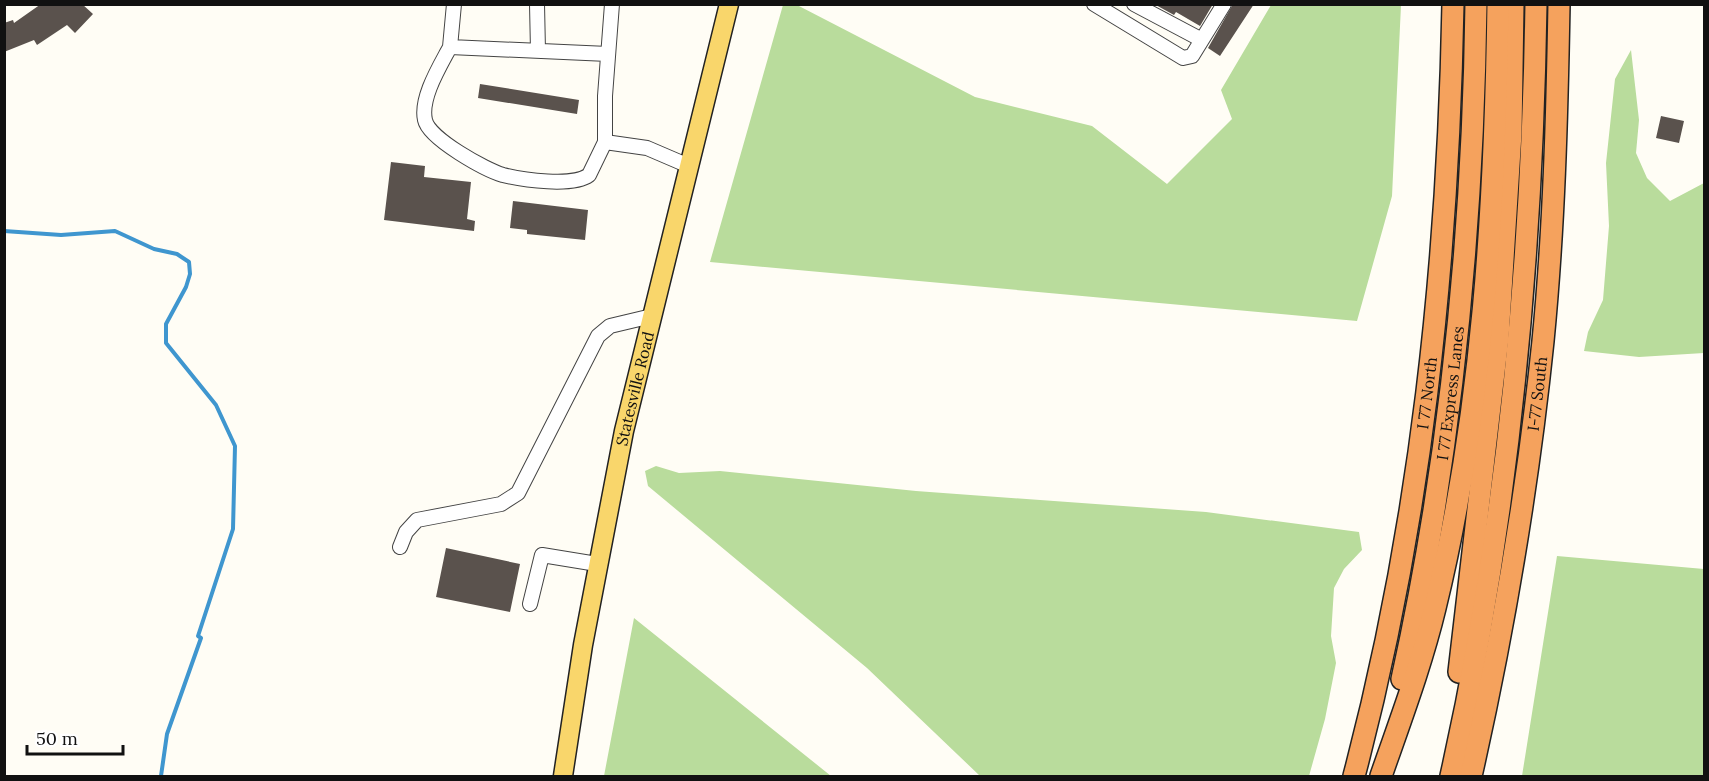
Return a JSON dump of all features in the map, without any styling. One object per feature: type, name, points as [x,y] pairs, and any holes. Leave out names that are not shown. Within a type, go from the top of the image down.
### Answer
[{"type":"highway","name":"I 77 North","points":[[1354,777],[1394,607],[1428,399],[1447,194],[1453,4]]},
{"type":"highway","name":"I 77 Express Lanes","points":[[1379,777],[1417,611],[1451,402],[1470,195],[1476,4]]},
{"type":"highway","points":[[1379,777],[1410,694],[1434,610],[1463,475],[1487,264],[1495,133],[1498,4]]},
{"type":"highway","points":[[1446,777],[1499,318],[1511,144],[1513,4]]},
{"type":"highway","points":[[1451,777],[1484,606],[1512,409],[1530,199],[1536,4]]},
{"type":"highway","name":"I-77 South","points":[[1471,777],[1504,610],[1542,342],[1555,157],[1559,4]]},
{"type":"main road","name":"Statesville Road","points":[[563,777],[597,564],[624,431],[729,4]]},
{"type":"lane","points":[[454,4],[450,47],[432,81],[425,120],[430,130],[444,143],[502,174],[570,182],[589,175],[605,142],[612,4]]},
{"type":"lane","points":[[537,4],[538,51]]},
{"type":"lane","points":[[1094,4],[1183,58],[1192,56],[1224,4]]},
{"type":"lane","points":[[1134,4],[1152,9],[1202,40]]},
{"type":"lane","points":[[450,47],[608,54]]},
{"type":"lane","points":[[605,142],[647,148],[689,166]]},
{"type":"lane","points":[[400,548],[406,532],[417,520],[501,504],[518,494],[598,336],[610,326],[652,316]]},
{"type":"lane","points":[[530,604],[542,555],[597,564]]},
{"type":"green space","points":[[783,5],[797,5],[975,97],[1092,126],[1167,184],[1232,119],[1221,90],[1271,5],[1401,5],[1392,196],[1357,321],[710,262]]},
{"type":"green space","points":[[1631,50],[1639,120],[1636,153],[1647,178],[1670,201],[1704,183],[1704,353],[1639,357],[1584,351],[1588,332],[1603,300],[1609,226],[1606,163],[1615,79]]},
{"type":"green space","points":[[656,466],[679,473],[720,471],[916,491],[1206,512],[1359,532],[1362,550],[1344,569],[1334,588],[1331,636],[1336,663],[1325,719],[1309,776],[980,776],[867,668],[648,486],[645,471]]},
{"type":"green space","points":[[1557,556],[1704,569],[1704,776],[1522,776]]},
{"type":"green space","points":[[634,618],[831,776],[604,776]]},
{"type":"building","points":[[41,4],[82,4],[93,14],[75,33],[67,25],[37,45],[34,40],[4,52],[4,23],[13,20],[14,23]]},
{"type":"building","points":[[1154,4],[1213,4],[1200,26],[1176,12],[1174,15]]},
{"type":"building","points":[[1233,4],[1254,4],[1220,56],[1208,48]]},
{"type":"building","points":[[480,84],[579,100],[577,114],[478,98]]},
{"type":"building","points":[[1661,116],[1684,121],[1679,143],[1656,138]]},
{"type":"building","points":[[391,162],[425,166],[424,177],[471,182],[467,219],[475,221],[474,231],[384,220]]},
{"type":"building","points":[[513,201],[588,210],[585,240],[527,234],[527,230],[510,228]]},
{"type":"building","points":[[446,548],[520,564],[510,612],[436,597]]},
{"type":"waterway","points":[[4,231],[61,235],[115,231],[154,249],[177,254],[189,262],[190,274],[186,287],[166,324],[166,343],[216,405],[235,446],[233,529],[198,636],[201,638],[167,734],[161,776]]}]
